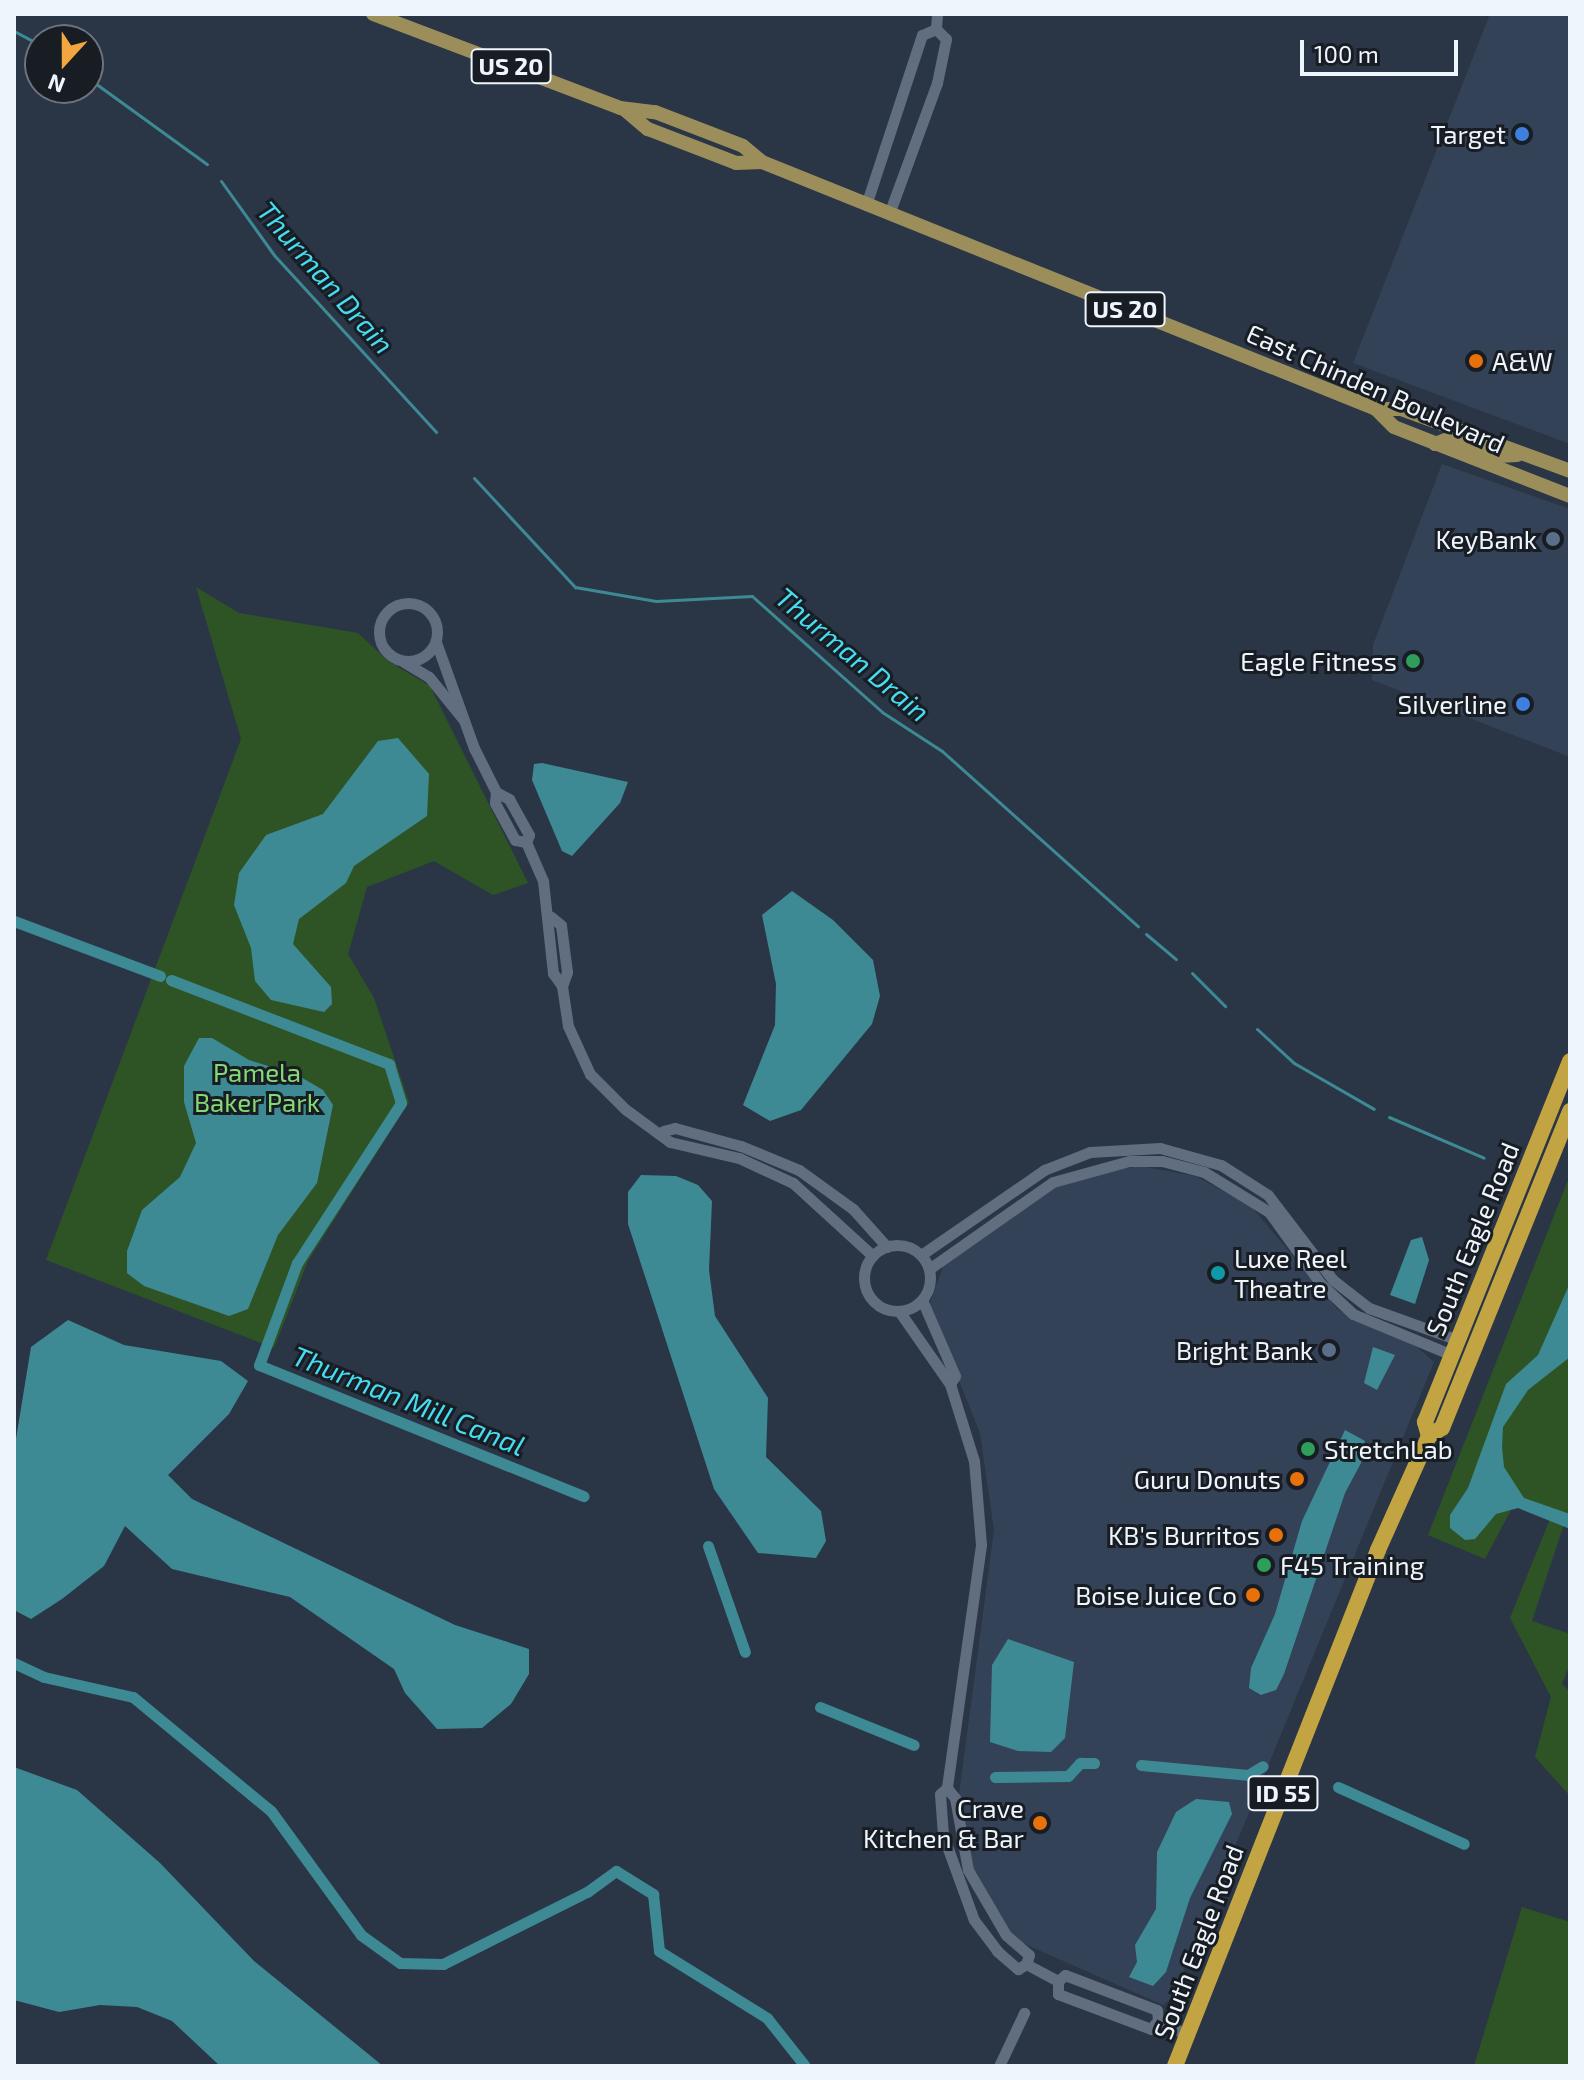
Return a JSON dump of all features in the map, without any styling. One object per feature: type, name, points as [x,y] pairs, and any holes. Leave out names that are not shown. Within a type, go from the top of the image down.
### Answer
[{"type":"highway","name":"South Eagle Road","points":[[1429,1436],[1425,1422],[1570,1061]]},
{"type":"highway","points":[[1538,1190],[1534,1169],[1570,1080]]},
{"type":"highway","name":"South Eagle Road","points":[[1175,2066],[1429,1436],[1442,1428],[1570,1111]]},
{"type":"highway","points":[[1465,1372],[1463,1356],[1519,1214],[1515,1197]]},
{"type":"main road","name":"East Chinden Boulevard","points":[[373,14],[398,18],[625,110],[655,112],[743,146],[762,162],[1376,409],[1394,427],[1570,496]]},
{"type":"main road","name":"US 20","points":[[1376,409],[1401,409],[1570,471]]},
{"type":"main road","points":[[1435,444],[1451,438],[1499,456],[1526,454]]},
{"type":"street","points":[[889,214],[937,83],[946,39],[936,29],[937,14]]},
{"type":"street","points":[[866,205],[922,35],[936,29]]},
{"type":"street","points":[[464,721],[429,677],[386,652],[378,634],[391,608],[411,603],[428,610],[437,625],[436,642],[464,721],[496,792],[495,803],[515,840],[526,842],[551,917],[546,927],[553,973],[562,986],[568,1026],[590,1074],[643,1124],[663,1131],[675,1128],[741,1146],[799,1170],[853,1209],[887,1247]]},
{"type":"street","points":[[404,662],[424,658],[436,642]]},
{"type":"street","points":[[663,1131],[670,1142],[739,1158],[793,1183],[873,1256]]},
{"type":"street","points":[[921,1255],[1044,1170],[1090,1152],[1160,1148],[1221,1165],[1268,1195],[1333,1280],[1369,1308],[1455,1348]]},
{"type":"street","points":[[950,1384],[955,1376],[922,1300],[929,1269],[1053,1182],[1129,1161],[1162,1161],[1204,1172],[1259,1205],[1353,1314],[1455,1348]]},
{"type":"street","points":[[922,1300],[899,1311],[883,1308],[869,1294],[865,1274],[873,1256],[887,1247],[905,1246],[921,1255],[929,1269]]},
{"type":"street","points":[[899,1311],[950,1384],[974,1461],[981,1545],[947,1788],[940,1794],[943,1835],[954,1878],[997,1951],[1018,1969],[1026,1964],[1029,1955],[1006,1935],[968,1870],[955,1798],[947,1788]]},
{"type":"street","points":[[1026,1964],[1058,1981]]},
{"type":"street","points":[[1065,1975],[1157,2010],[1158,2020],[1151,2029],[1058,1994],[1058,1981],[1065,1975]]},
{"type":"street","points":[[999,2066],[1024,2013]]},
{"type":"street","points":[[1158,2020],[1187,2035]]},
{"type":"shaded area","points":[[1490,14],[1570,14],[1570,444],[1353,363]]},
{"type":"shaded area","points":[[1442,464],[1570,509],[1570,757],[1372,680],[1373,645]]},
{"type":"shaded area","points":[[398,738],[429,774],[427,816],[354,866],[346,883],[299,919],[293,944],[331,987],[332,1004],[324,1012],[271,1000],[255,981],[251,948],[234,905],[239,873],[266,835],[323,814],[378,741]]},
{"type":"shaded area","points":[[542,763],[628,782],[620,803],[572,856],[562,851],[532,780],[534,764]]},
{"type":"shaded area","points":[[792,891],[833,920],[873,960],[880,996],[872,1024],[801,1110],[770,1121],[743,1105],[775,1025],[776,984],[762,915]]},
{"type":"shaded area","points":[[199,1038],[212,1038],[249,1060],[299,1076],[323,1090],[333,1105],[317,1183],[278,1235],[248,1309],[229,1316],[144,1286],[127,1273],[127,1251],[142,1210],[180,1177],[196,1143],[184,1102],[184,1066]]},
{"type":"shaded area","points":[[1140,1166],[1195,1176],[1250,1205],[1338,1310],[1416,1346],[1434,1362],[1173,1997],[1163,2005],[1018,1941],[979,1888],[965,1849],[958,1802],[994,1530],[980,1433],[929,1306],[945,1261],[1046,1192],[1077,1177]]},
{"type":"shaded area","points":[[641,1175],[676,1176],[698,1185],[712,1201],[709,1270],[715,1316],[768,1398],[766,1457],[821,1511],[826,1541],[816,1558],[758,1553],[714,1489],[628,1224],[628,1192]]},
{"type":"shaded area","points":[[1422,1237],[1429,1260],[1415,1304],[1390,1295],[1411,1240]]},
{"type":"shaded area","points":[[1570,1283],[1570,1357],[1528,1390],[1503,1427],[1502,1447],[1504,1467],[1524,1498],[1570,1514],[1570,1529],[1518,1508],[1496,1514],[1475,1539],[1465,1540],[1450,1528],[1450,1515],[1468,1488],[1506,1384],[1538,1355]]},
{"type":"shaded area","points":[[68,1320],[124,1345],[221,1361],[248,1381],[229,1414],[168,1475],[192,1499],[455,1625],[529,1649],[529,1674],[511,1704],[482,1728],[437,1729],[405,1693],[394,1669],[290,1597],[172,1569],[125,1526],[104,1566],[62,1599],[31,1619],[14,1610],[14,1451],[31,1347]]},
{"type":"shaded area","points":[[1373,1347],[1395,1355],[1377,1390],[1364,1383]]},
{"type":"shaded area","points":[[1345,1430],[1365,1441],[1361,1463],[1345,1493],[1284,1674],[1276,1690],[1261,1695],[1249,1688],[1251,1668],[1275,1614],[1302,1521]]},
{"type":"shaded area","points":[[1008,1639],[1074,1662],[1065,1738],[1051,1752],[1018,1751],[990,1742],[992,1665]]},
{"type":"shaded area","points":[[14,1767],[77,1790],[160,1863],[254,1961],[383,2066],[220,2066],[172,2021],[137,2007],[100,2005],[59,2012],[14,2000]]},
{"type":"shaded area","points":[[1196,1799],[1229,1802],[1232,1814],[1190,1898],[1166,1972],[1153,1986],[1129,1977],[1137,1962],[1135,1945],[1156,1909],[1157,1852],[1176,1812]]},
{"type":"green space","name":"Pamela Baker Park","points":[[196,587],[239,613],[358,633],[388,661],[430,686],[528,883],[493,895],[434,861],[367,887],[348,954],[374,998],[409,1102],[308,1261],[274,1348],[46,1260],[241,739]]},
{"type":"green space","points":[[1570,1175],[1570,1521],[1563,1527],[1532,1621],[1570,1634],[1570,1664],[1562,1684],[1570,1692],[1570,1796],[1535,1757],[1551,1697],[1510,1618],[1554,1509],[1512,1508],[1485,1559],[1428,1535]]},
{"type":"green space","points":[[1522,1907],[1570,1922],[1570,2066],[1474,2066]]},
{"type":"waterway","name":"Thurman Drain","points":[[14,31],[24,36]]},
{"type":"waterway","name":"Thurman Drain","points":[[104,90],[207,164]]},
{"type":"waterway","name":"Thurman Drain","points":[[221,181],[274,255],[436,432]]},
{"type":"waterway","name":"Thurman Drain","points":[[474,478],[575,587],[656,601],[752,596],[882,712],[942,751],[1138,926]]},
{"type":"waterway","name":"Thurman Mill Canal","points":[[14,921],[160,976]]},
{"type":"waterway","name":"Thurman Drain","points":[[1146,934],[1176,959]]},
{"type":"waterway","name":"Thurman Drain","points":[[1192,973],[1225,1006]]},
{"type":"waterway","name":"Thurman Mill Canal","points":[[171,980],[389,1064],[401,1103],[297,1263],[259,1365],[584,1496]]},
{"type":"waterway","name":"Thurman Drain","points":[[1257,1029],[1294,1063],[1374,1109]]},
{"type":"waterway","name":"Thurman Drain","points":[[1389,1117],[1484,1158]]},
{"type":"waterway","name":"Thurman Mill Canal","points":[[708,1546],[745,1652]]},
{"type":"waterway","points":[[14,1663],[44,1677],[133,1697],[271,1811],[361,1935],[400,1963],[443,1964],[587,1892],[616,1871],[653,1894],[659,1951],[767,2018],[805,2066]]},
{"type":"waterway","name":"Thurman Mill Canal","points":[[820,1707],[914,1745]]},
{"type":"waterway","name":"Thurman Mill Canal","points":[[995,1777],[1068,1776],[1080,1763],[1094,1763]]},
{"type":"waterway","name":"Thurman Mill Canal","points":[[1141,1765],[1248,1775],[1263,1766]]},
{"type":"waterway","name":"Thurman Mill Canal","points":[[1338,1787],[1464,1844]]},
{"type":"place","name":"Target","points":[[1522,134]]},
{"type":"place","name":"A&W","points":[[1476,361]]},
{"type":"place","name":"KeyBank","points":[[1553,539]]},
{"type":"place","name":"Eagle Fitness","points":[[1413,661]]},
{"type":"place","name":"Silverline","points":[[1523,704]]},
{"type":"place","name":"Luxe Reel Theatre","points":[[1218,1273]]},
{"type":"place","name":"Bright Bank","points":[[1329,1350]]},
{"type":"place","name":"StretchLab","points":[[1308,1449]]},
{"type":"place","name":"Guru Donuts","points":[[1297,1479]]},
{"type":"place","name":"KB's Burritos","points":[[1276,1535]]},
{"type":"place","name":"F45 Training","points":[[1264,1565]]},
{"type":"place","name":"Boise Juice Co","points":[[1253,1595]]},
{"type":"place","name":"Crave Kitchen & Bar","points":[[1040,1823]]}]
